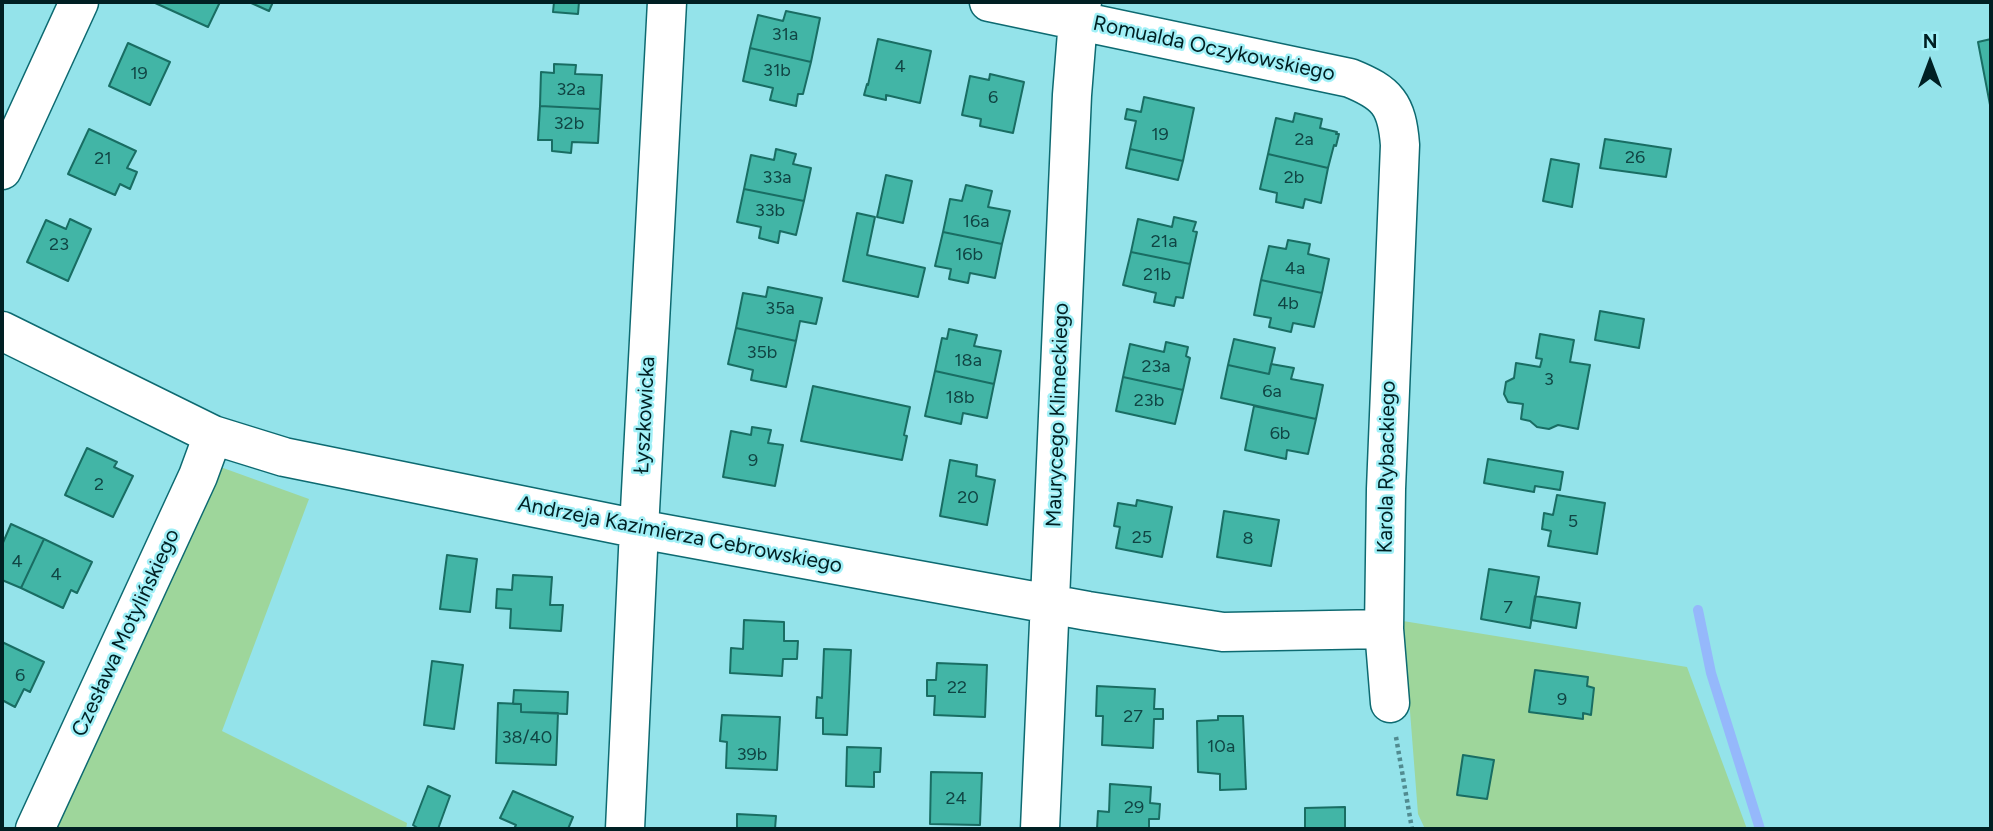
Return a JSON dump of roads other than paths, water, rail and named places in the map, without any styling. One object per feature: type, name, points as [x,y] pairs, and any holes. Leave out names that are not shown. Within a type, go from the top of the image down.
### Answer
[{"type":"street","points":[[2,170],[79,2]]},
{"type":"street","name":"Łyszkowicka","points":[[625,829],[667,2]]},
{"type":"street","name":"Romualda Oczykowskiego","points":[[989,2],[1080,11],[1350,78],[1373,88],[1391,104]]},
{"type":"street","name":"Maurycego Klimeckiego","points":[[1040,829],[1071,109],[1080,11]]},
{"type":"street","name":"Karola Rybackiego","points":[[1390,703],[1384,629],[1390,360],[1400,145],[1398,123],[1391,104]]},
{"type":"street","name":"Andrzeja Kazimierza Cebrowskiego","points":[[2,331],[213,435],[284,457],[639,529],[1050,605],[1223,632],[1384,629]]},
{"type":"street","name":"Czesława Motylińskiego","points":[[35,829],[198,476],[213,435]]},
{"type":"waterway","points":[[1698,610],[1711,673],[1760,829]]}]
